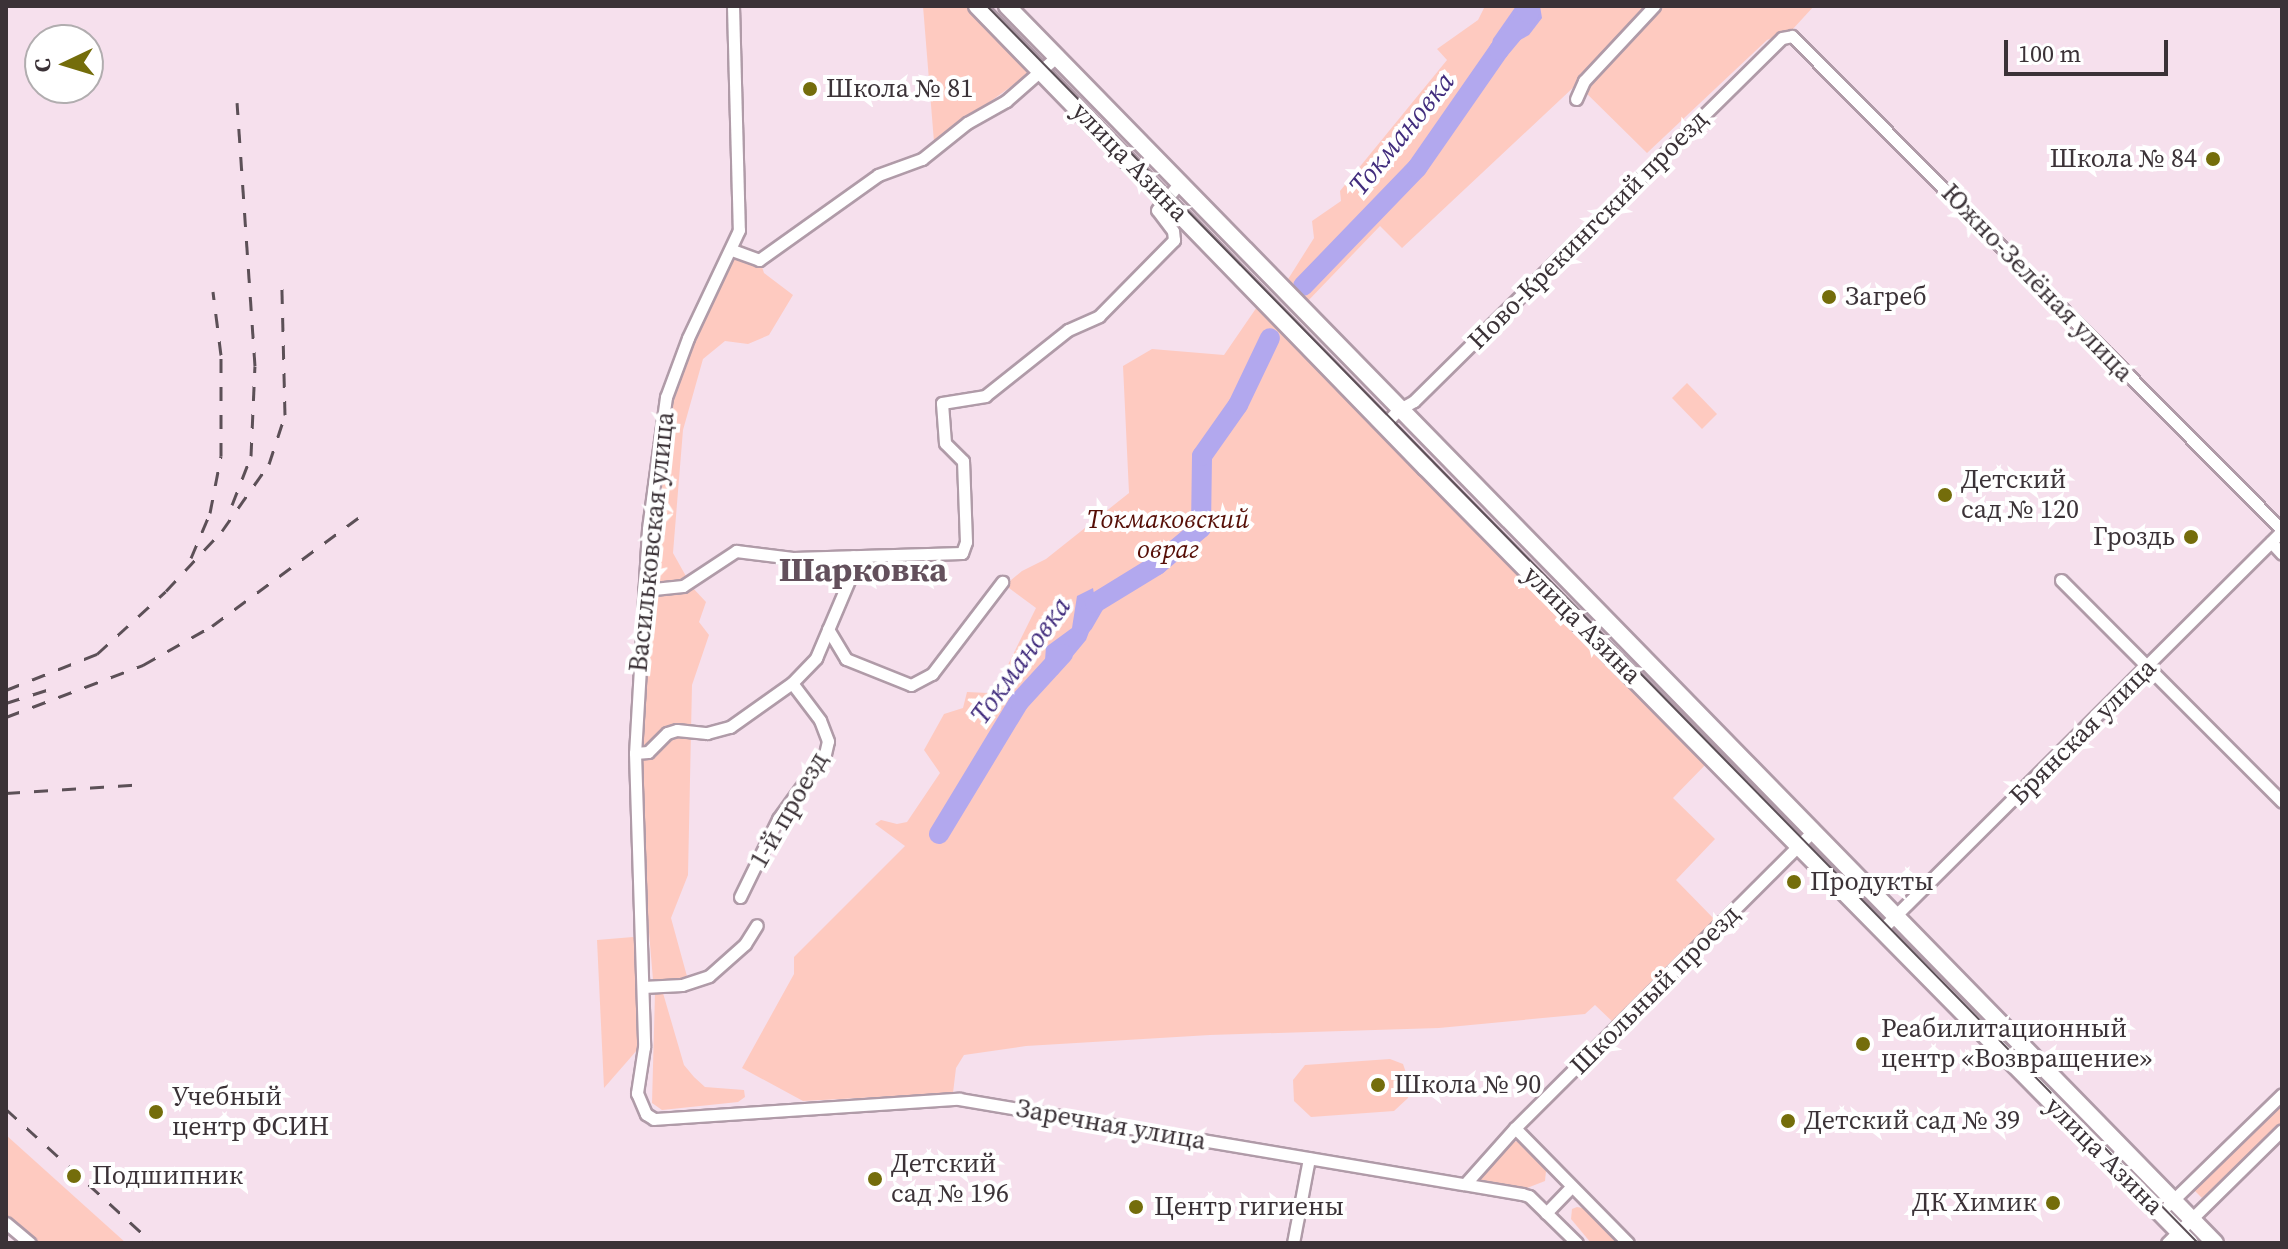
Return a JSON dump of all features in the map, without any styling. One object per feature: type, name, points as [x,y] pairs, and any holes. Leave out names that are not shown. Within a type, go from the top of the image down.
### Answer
[{"type":"main road","name":"улица Азина","points":[[977,6],[1881,930],[2166,1206],[2191,1219],[2215,1243]]},
{"type":"main road","name":"улица Азина","points":[[1007,6],[1178,185],[1895,915],[2166,1206],[2178,1239]]},
{"type":"street","name":"Васильковская улица","points":[[637,1093],[644,1047],[635,753],[644,590],[656,455],[666,397],[688,338],[732,250],[741,213],[733,6]]},
{"type":"street","points":[[1576,99],[1584,81],[1654,6]]},
{"type":"street","name":"Ново-Крекингский проезд","points":[[1384,425],[1398,410],[1414,401],[1782,38],[1792,36]]},
{"type":"street","name":"Южно-Зелёная улица","points":[[1792,36],[2282,530]]},
{"type":"street","points":[[732,250],[759,260],[878,175],[922,159],[967,123],[1006,101],[1056,57]]},
{"type":"street","points":[[644,590],[683,586],[736,551],[793,558],[962,553],[966,542],[963,461],[945,443],[942,403],[985,396],[1068,330],[1099,316],[1174,240],[1173,231],[1157,210],[1178,185]]},
{"type":"street","name":"Брянская улица","points":[[1881,930],[2149,667],[2282,530]]},
{"type":"street","points":[[2271,542],[2282,554]]},
{"type":"street","points":[[635,753],[648,752],[659,739],[677,730],[707,733],[730,727],[792,683],[816,658],[850,578],[853,556]]},
{"type":"street","points":[[2061,580],[2282,802]]},
{"type":"street","points":[[828,629],[846,659],[911,685],[932,674],[1002,582]]},
{"type":"street","name":"1-й проезд","points":[[740,897],[778,819],[825,754],[828,741],[820,720],[792,683]]},
{"type":"street","name":"Школьный проезд","points":[[1466,1183],[1515,1128],[1812,832]]},
{"type":"street","points":[[643,987],[682,985],[709,976],[745,944],[757,925]]},
{"type":"street","name":"Заречная улица","points":[[637,1093],[642,1108],[654,1119],[959,1099],[1529,1196],[1577,1243]]},
{"type":"street","points":[[2166,1206],[2282,1094]]},
{"type":"street","points":[[1515,1128],[1628,1243]]},
{"type":"street","points":[[2178,1239],[2191,1219],[2282,1130]]},
{"type":"street","points":[[1293,1243],[1309,1158]]},
{"type":"street","points":[[1546,1213],[1572,1186]]},
{"type":"street","points":[[6,1223],[30,1243]]},
{"type":"green space","points":[[923,6],[969,6],[1031,72],[934,142]]},
{"type":"green space","points":[[1485,6],[1814,6],[1792,30],[1767,40],[1647,153],[1577,84],[1402,248],[1380,226],[1305,304],[1285,284],[1314,238],[1312,221],[1341,201],[1340,191],[1447,60],[1437,49],[1478,20]]},
{"type":"green space","points":[[740,244],[758,255],[764,273],[793,295],[769,335],[748,344],[725,341],[703,359],[683,430],[673,553],[692,587],[706,602],[699,622],[709,635],[692,685],[688,875],[671,918],[688,980],[653,980],[643,860],[642,747],[661,456],[670,397]]},
{"type":"green space","name":"Токмаковский овраг","points":[[1259,304],[1708,762],[1673,798],[1715,839],[1676,880],[1717,922],[1615,1024],[1595,1005],[1585,1014],[1439,1028],[1210,1035],[1026,1046],[964,1055],[956,1068],[953,1093],[803,1101],[742,1068],[794,974],[794,957],[905,846],[875,824],[881,820],[897,824],[907,822],[940,773],[924,750],[944,714],[963,708],[967,692],[988,693],[1000,681],[1036,608],[1005,585],[1022,571],[1046,559],[1129,493],[1123,366],[1152,349],[1224,355]]},
{"type":"green space","points":[[1687,383],[1717,414],[1702,429],[1672,398]]},
{"type":"green space","points":[[633,937],[636,941],[638,1049],[604,1088],[597,940]]},
{"type":"green space","points":[[655,993],[663,993],[684,1065],[694,1077],[705,1087],[744,1090],[745,1097],[738,1102],[662,1110],[652,1103]]},
{"type":"green space","points":[[1390,1059],[1403,1064],[1411,1087],[1408,1098],[1394,1111],[1311,1117],[1294,1101],[1293,1080],[1305,1065]]},
{"type":"green space","points":[[2282,1099],[2282,1123],[2202,1198],[2193,1189],[2194,1185]]},
{"type":"green space","points":[[6,1135],[126,1243],[37,1243],[6,1216]]},
{"type":"green space","points":[[1518,1141],[1546,1171],[1545,1181],[1527,1188],[1480,1180],[1479,1176],[1512,1142]]},
{"type":"green space","points":[[1583,1208],[1617,1243],[1591,1243],[1571,1219],[1572,1209]]},
{"type":"shaded area","points":[[1516,6],[1540,6],[1542,18],[1529,35],[1505,48],[1490,51],[1493,39]]},
{"type":"shaded area","points":[[1093,588],[1097,611],[1086,640],[1057,675],[1044,673],[1046,647],[1072,628],[1077,596]]},
{"type":"waterway","name":"Токмановка","points":[[1303,286],[1417,168],[1499,50],[1529,14],[1529,6]]},
{"type":"waterway","name":"Токмановка","points":[[1083,624],[1095,603],[1157,565],[1201,528],[1202,456],[1238,405],[1270,338]]},
{"type":"waterway","name":"Токмановка","points":[[939,834],[1019,702],[1063,654]]},
{"type":"tram line","points":[[987,6],[2198,1243]]},
{"type":"railway","points":[[232,505],[251,456],[255,366],[237,103]]},
{"type":"railway","points":[[6,690],[97,654],[166,591],[222,531],[269,464],[285,415],[282,288]]},
{"type":"railway","points":[[191,558],[210,513],[221,456],[221,355],[213,292]]},
{"type":"railway","points":[[6,717],[143,665],[212,626],[358,518]]},
{"type":"railway","points":[[6,703],[50,689]]},
{"type":"railway","points":[[6,793],[146,784]]},
{"type":"railway","points":[[6,1109],[153,1243]]},
{"type":"place","name":"Школа № 81","points":[[810,89]]},
{"type":"place","name":"Школа № 84","points":[[2213,159]]},
{"type":"place","name":"Загреб","points":[[1829,297]]},
{"type":"place","name":"Детский сад № 120","points":[[1945,495]]},
{"type":"place","name":"Гроздь","points":[[2191,537]]},
{"type":"place","name":"Продукты","points":[[1794,882]]},
{"type":"place","name":"Реабилитационный центр «Возвращение»","points":[[1863,1044]]},
{"type":"place","name":"Школа № 90","points":[[1378,1085]]},
{"type":"place","name":"Учебный центр ФСИН","points":[[156,1112]]},
{"type":"place","name":"Детский сад № 39","points":[[1788,1121]]},
{"type":"place","name":"Подшипник","points":[[74,1176]]},
{"type":"place","name":"Детский сад № 196","points":[[875,1179]]},
{"type":"place","name":"ДК Химик","points":[[2053,1203]]},
{"type":"place","name":"Центр гигиены","points":[[1136,1207]]},
{"type":"district","name":"Шарковка","points":[[863,570]]}]
